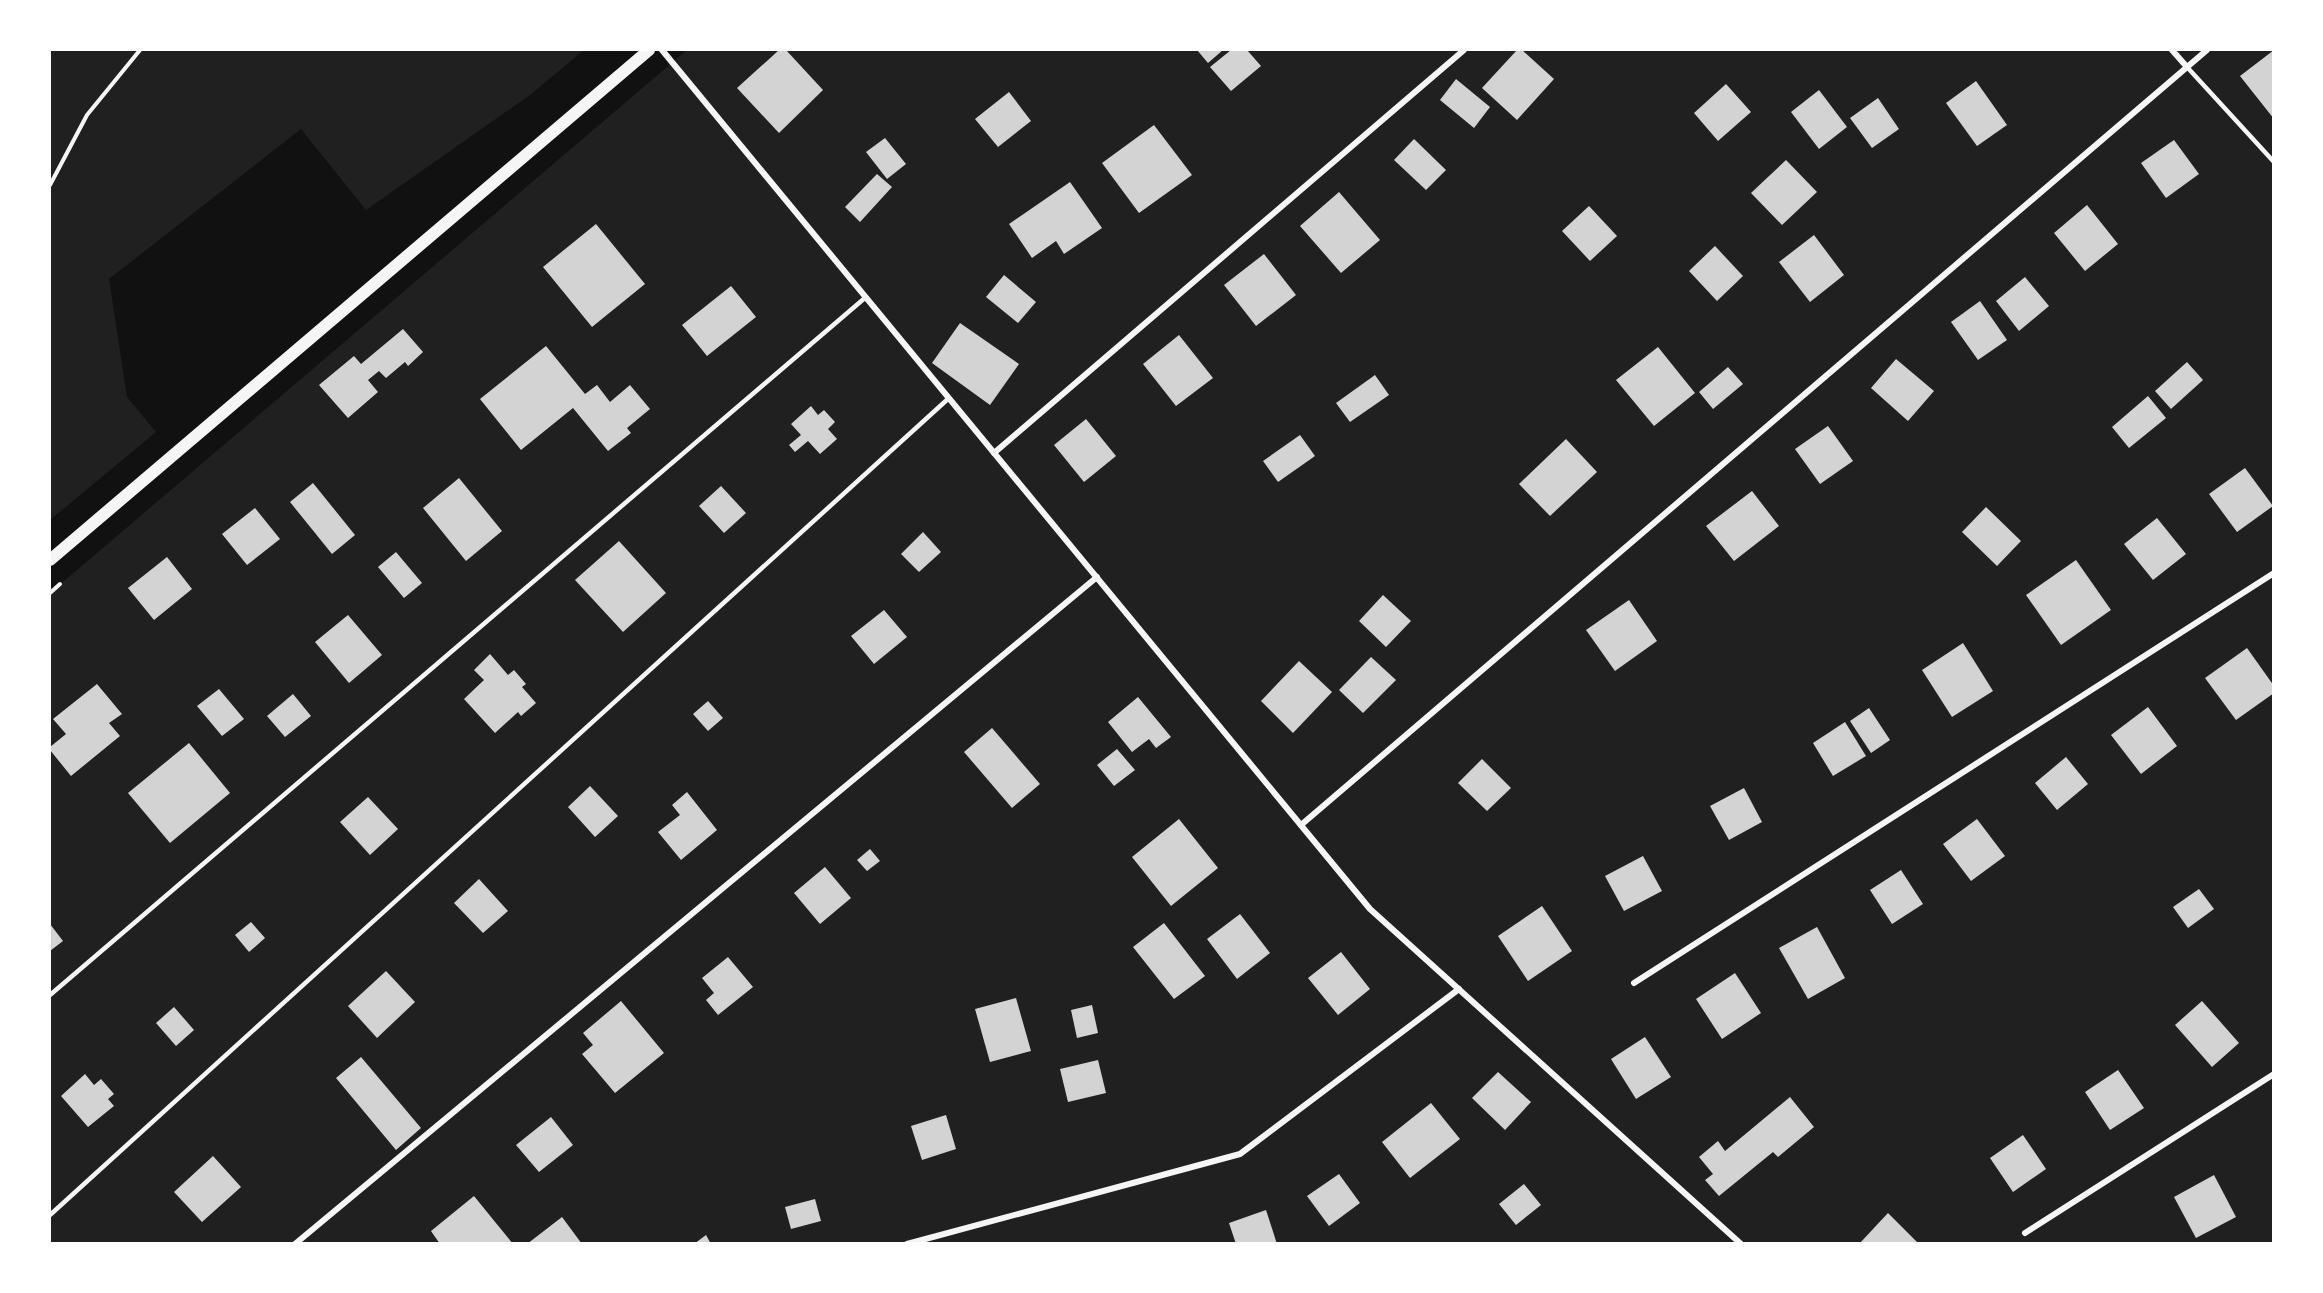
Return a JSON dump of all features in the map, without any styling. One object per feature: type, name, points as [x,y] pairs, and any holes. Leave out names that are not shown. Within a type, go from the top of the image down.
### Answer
[{"type":"main road","points":[[50,560],[648,50]]},
{"type":"street","points":[[662,50],[1370,909],[1739,1241]]},
{"type":"street","points":[[994,453],[1464,50]]},
{"type":"street","points":[[2172,50],[2187,67]]},
{"type":"street","points":[[1301,825],[2207,50]]},
{"type":"street","points":[[1634,983],[2274,573]]},
{"type":"street","points":[[295,1244],[1096,577]]},
{"type":"street","points":[[907,1244],[1240,1154],[1459,989]]},
{"type":"street","points":[[2025,1233],[2274,1074]]},
{"type":"street","points":[[1728,1244],[1739,1241]]},
{"type":"lane","points":[[2187,67],[2274,162]]},
{"type":"lane","points":[[50,995],[866,297]]},
{"type":"lane","points":[[50,1215],[949,398]]},
{"type":"path","points":[[50,185],[87,115],[140,50]]},
{"type":"shaded area","points":[[50,50],[584,50],[530,95],[366,210],[301,129],[109,279],[127,397],[156,432],[50,520]]},
{"type":"shaded area","points":[[687,50],[2273,50],[2273,1243],[50,1243],[50,593]]},
{"type":"building","points":[[779,50],[786,50],[823,90],[779,133],[737,88]]},
{"type":"building","points":[[1197,50],[1223,50],[1208,63]]},
{"type":"building","points":[[1231,50],[1247,50],[1261,66],[1231,91],[1210,67]]},
{"type":"building","points":[[1517,50],[1522,50],[1554,79],[1517,120],[1482,88]]},
{"type":"building","points":[[2274,50],[2274,119],[2240,76]]},
{"type":"building","points":[[1456,79],[1490,107],[1474,128],[1440,100]]},
{"type":"building","points":[[1976,81],[2007,125],[1977,146],[1946,103]]},
{"type":"building","points":[[1726,84],[1751,112],[1718,141],[1694,113]]},
{"type":"building","points":[[1819,90],[1847,127],[1819,149],[1791,112]]},
{"type":"building","points":[[1009,92],[1031,121],[998,147],[975,119]]},
{"type":"building","points":[[1878,98],[1899,129],[1872,148],[1850,118]]},
{"type":"building","points":[[1154,125],[1192,175],[1139,213],[1102,163]]},
{"type":"building","points":[[885,138],[906,164],[887,179],[866,152]]},
{"type":"building","points":[[1414,139],[1446,170],[1426,190],[1394,160]]},
{"type":"building","points":[[2174,140],[2199,174],[2166,198],[2141,163]]},
{"type":"building","points":[[1786,160],[1817,192],[1782,225],[1751,193]]},
{"type":"building","points":[[877,174],[892,187],[860,222],[845,207]]},
{"type":"building","points":[[1070,182],[1102,228],[1064,254],[1056,241],[1032,258],[1009,224]]},
{"type":"building","points":[[1339,192],[1380,240],[1341,273],[1300,226]]},
{"type":"building","points":[[2087,205],[2118,244],[2085,271],[2054,233]]},
{"type":"building","points":[[1589,206],[1617,236],[1590,261],[1562,231]]},
{"type":"building","points":[[596,224],[645,284],[592,327],[543,267]]},
{"type":"building","points":[[1814,235],[1844,275],[1810,302],[1779,262]]},
{"type":"building","points":[[1715,246],[1743,276],[1717,301],[1689,271]]},
{"type":"building","points":[[1264,254],[1296,295],[1256,326],[1224,285]]},
{"type":"building","points":[[1004,275],[1036,302],[1018,323],[986,297]]},
{"type":"building","points":[[2025,277],[2049,306],[2019,331],[1996,301]]},
{"type":"building","points":[[731,286],[756,317],[707,356],[682,325]]},
{"type":"building","points":[[1980,301],[2007,340],[1978,360],[1951,322]]},
{"type":"building","points":[[960,323],[1019,364],[990,405],[932,363]]},
{"type":"building","points":[[403,329],[423,352],[408,366],[405,362],[386,378],[379,371],[368,380],[378,392],[348,418],[319,385],[354,356],[361,364]]},
{"type":"building","points":[[1179,335],[1213,378],[1176,406],[1143,364]]},
{"type":"building","points":[[546,346],[585,394],[597,385],[610,402],[630,385],[650,409],[627,428],[631,433],[608,451],[573,408],[521,450],[480,399]]},
{"type":"building","points":[[1658,347],[1695,393],[1654,426],[1616,380]]},
{"type":"building","points":[[1896,359],[1934,391],[1908,421],[1871,388]]},
{"type":"building","points":[[2187,362],[2203,380],[2171,409],[2155,391]]},
{"type":"building","points":[[1728,367],[1743,384],[1713,409],[1699,392]]},
{"type":"building","points":[[1375,375],[1389,395],[1350,422],[1336,403]]},
{"type":"building","points":[[2148,396],[2166,418],[2129,448],[2112,427]]},
{"type":"building","points":[[811,406],[818,415],[824,410],[835,422],[828,429],[837,439],[820,454],[808,441],[795,452],[789,445],[801,435],[791,424]]},
{"type":"building","points":[[1086,419],[1116,456],[1084,482],[1054,445]]},
{"type":"building","points":[[1828,426],[1853,461],[1820,484],[1795,449]]},
{"type":"building","points":[[1300,435],[1315,456],[1278,482],[1263,461]]},
{"type":"building","points":[[1566,439],[1597,472],[1550,516],[1519,484]]},
{"type":"building","points":[[2245,468],[2273,506],[2237,532],[2209,494]]},
{"type":"building","points":[[459,478],[502,531],[466,561],[423,508]]},
{"type":"building","points":[[313,483],[355,535],[332,554],[290,502]]},
{"type":"building","points":[[721,486],[746,513],[724,533],[699,506]]},
{"type":"building","points":[[1752,491],[1779,526],[1734,561],[1706,526]]},
{"type":"building","points":[[1986,507],[2021,541],[1997,566],[1962,532]]},
{"type":"building","points":[[255,508],[280,539],[247,565],[222,534]]},
{"type":"building","points":[[2157,518],[2186,554],[2153,580],[2124,544]]},
{"type":"building","points":[[923,532],[941,552],[919,572],[901,554]]},
{"type":"building","points":[[619,541],[666,593],[623,632],[575,580]]},
{"type":"building","points":[[396,552],[422,583],[404,598],[378,567]]},
{"type":"building","points":[[167,557],[192,589],[154,620],[128,588]]},
{"type":"building","points":[[2076,560],[2111,610],[2061,645],[2026,595]]},
{"type":"building","points":[[1383,595],[1411,621],[1386,647],[1359,621]]},
{"type":"building","points":[[1629,600],[1657,641],[1615,671],[1586,630]]},
{"type":"building","points":[[884,610],[907,637],[874,664],[851,636]]},
{"type":"building","points":[[348,615],[382,655],[349,683],[315,642]]},
{"type":"building","points":[[1963,643],[1993,691],[1952,717],[1922,670]]},
{"type":"building","points":[[2247,648],[2274,686],[2274,693],[2236,720],[2205,678]]},
{"type":"building","points":[[490,654],[508,675],[514,670],[526,684],[522,687],[536,703],[521,716],[518,712],[495,733],[464,699],[484,680],[474,670]]},
{"type":"building","points":[[1371,657],[1396,680],[1363,713],[1339,690]]},
{"type":"building","points":[[1299,661],[1332,692],[1293,733],[1261,701]]},
{"type":"building","points":[[97,684],[122,714],[109,723],[120,736],[71,776],[50,750],[50,747],[66,734],[53,719]]},
{"type":"building","points":[[219,689],[244,719],[222,736],[197,706]]},
{"type":"building","points":[[293,694],[311,716],[285,737],[267,716]]},
{"type":"building","points":[[1138,697],[1171,737],[1156,748],[1149,739],[1132,752],[1108,722]]},
{"type":"building","points":[[708,701],[723,718],[708,731],[693,714]]},
{"type":"building","points":[[2148,707],[2177,746],[2141,774],[2111,735]]},
{"type":"building","points":[[1869,708],[1890,740],[1871,753],[1850,721]]},
{"type":"building","points":[[1845,722],[1866,756],[1833,776],[1813,743]]},
{"type":"building","points":[[992,728],[1040,784],[1012,808],[964,752]]},
{"type":"building","points":[[189,743],[230,793],[170,843],[128,793]]},
{"type":"building","points":[[1117,749],[1135,770],[1114,786],[1097,765]]},
{"type":"building","points":[[2066,757],[2088,784],[2057,810],[2035,783]]},
{"type":"building","points":[[1482,759],[1511,788],[1487,811],[1458,783]]},
{"type":"building","points":[[590,786],[618,816],[595,837],[568,807]]},
{"type":"building","points":[[1744,788],[1762,822],[1729,840],[1710,806]]},
{"type":"building","points":[[687,792],[717,830],[681,860],[658,832],[680,815],[672,805]]},
{"type":"building","points":[[368,797],[398,829],[370,855],[340,822]]},
{"type":"building","points":[[1179,819],[1218,868],[1171,906],[1132,857]]},
{"type":"building","points":[[1977,819],[2005,856],[1971,881],[1943,844]]},
{"type":"building","points":[[870,849],[880,861],[867,871],[857,860]]},
{"type":"building","points":[[1643,856],[1662,891],[1624,911],[1605,876]]},
{"type":"building","points":[[825,867],[851,898],[820,924],[794,893]]},
{"type":"building","points":[[1901,870],[1923,904],[1892,924],[1870,890]]},
{"type":"building","points":[[479,879],[508,911],[483,933],[454,903]]},
{"type":"building","points":[[2199,889],[2214,909],[2188,928],[2173,907]]},
{"type":"building","points":[[1542,906],[1572,951],[1528,981],[1498,936]]},
{"type":"building","points":[[1240,914],[1270,953],[1237,979],[1207,939]]},
{"type":"building","points":[[251,922],[265,938],[249,952],[235,935]]},
{"type":"building","points":[[1164,923],[1205,976],[1174,999],[1133,947]]},
{"type":"building","points":[[50,924],[63,941],[50,951]]},
{"type":"building","points":[[1817,927],[1845,978],[1808,999],[1779,948]]},
{"type":"building","points":[[1341,952],[1370,989],[1338,1015],[1308,978]]},
{"type":"building","points":[[728,957],[753,987],[718,1015],[706,1000],[714,993],[702,978]]},
{"type":"building","points":[[386,971],[415,1002],[377,1038],[348,1006]]},
{"type":"building","points":[[1735,973],[1761,1013],[1722,1039],[1696,999]]},
{"type":"building","points":[[1016,998],[1031,1051],[990,1062],[975,1009]]},
{"type":"building","points":[[621,1001],[664,1053],[615,1093],[582,1054],[593,1045],[583,1033]]},
{"type":"building","points":[[2202,1001],[2239,1043],[2212,1067],[2175,1025]]},
{"type":"building","points":[[1092,1005],[1098,1033],[1077,1038],[1071,1010]]},
{"type":"building","points":[[174,1007],[194,1030],[176,1046],[156,1023]]},
{"type":"building","points":[[1645,1037],[1671,1077],[1636,1099],[1611,1059]]},
{"type":"building","points":[[361,1057],[421,1128],[396,1150],[336,1078]]},
{"type":"building","points":[[1098,1060],[1106,1093],[1068,1102],[1060,1069]]},
{"type":"building","points":[[2118,1070],[2144,1108],[2110,1130],[2085,1092]]},
{"type":"building","points":[[1498,1072],[1531,1102],[1505,1130],[1472,1098]]},
{"type":"building","points":[[85,1074],[94,1085],[101,1079],[114,1094],[108,1099],[114,1106],[88,1127],[61,1096]]},
{"type":"building","points":[[1790,1097],[1814,1127],[1778,1157],[1773,1152],[1719,1196],[1705,1180],[1713,1174],[1699,1157],[1718,1141],[1725,1151]]},
{"type":"building","points":[[1431,1103],[1460,1139],[1410,1178],[1382,1142]]},
{"type":"building","points":[[946,1115],[956,1149],[922,1160],[911,1126]]},
{"type":"building","points":[[551,1117],[573,1145],[539,1172],[516,1145]]},
{"type":"building","points":[[2023,1135],[2046,1169],[2013,1192],[1990,1158]]},
{"type":"building","points":[[213,1156],[241,1187],[202,1222],[174,1192]]},
{"type":"building","points":[[1339,1174],[1360,1203],[1329,1226],[1307,1196]]},
{"type":"building","points":[[2214,1175],[2236,1217],[2196,1238],[2174,1197]]},
{"type":"building","points":[[1524,1184],[1541,1205],[1516,1225],[1499,1204]]},
{"type":"building","points":[[474,1196],[513,1244],[440,1244],[431,1231]]},
{"type":"building","points":[[815,1199],[821,1221],[791,1229],[785,1207]]},
{"type":"building","points":[[1266,1210],[1277,1244],[1236,1244],[1229,1223]]},
{"type":"building","points":[[1888,1213],[1919,1244],[1859,1244]]},
{"type":"building","points":[[562,1217],[582,1244],[527,1244]]},
{"type":"building","points":[[706,1235],[711,1244],[694,1244]]}]
